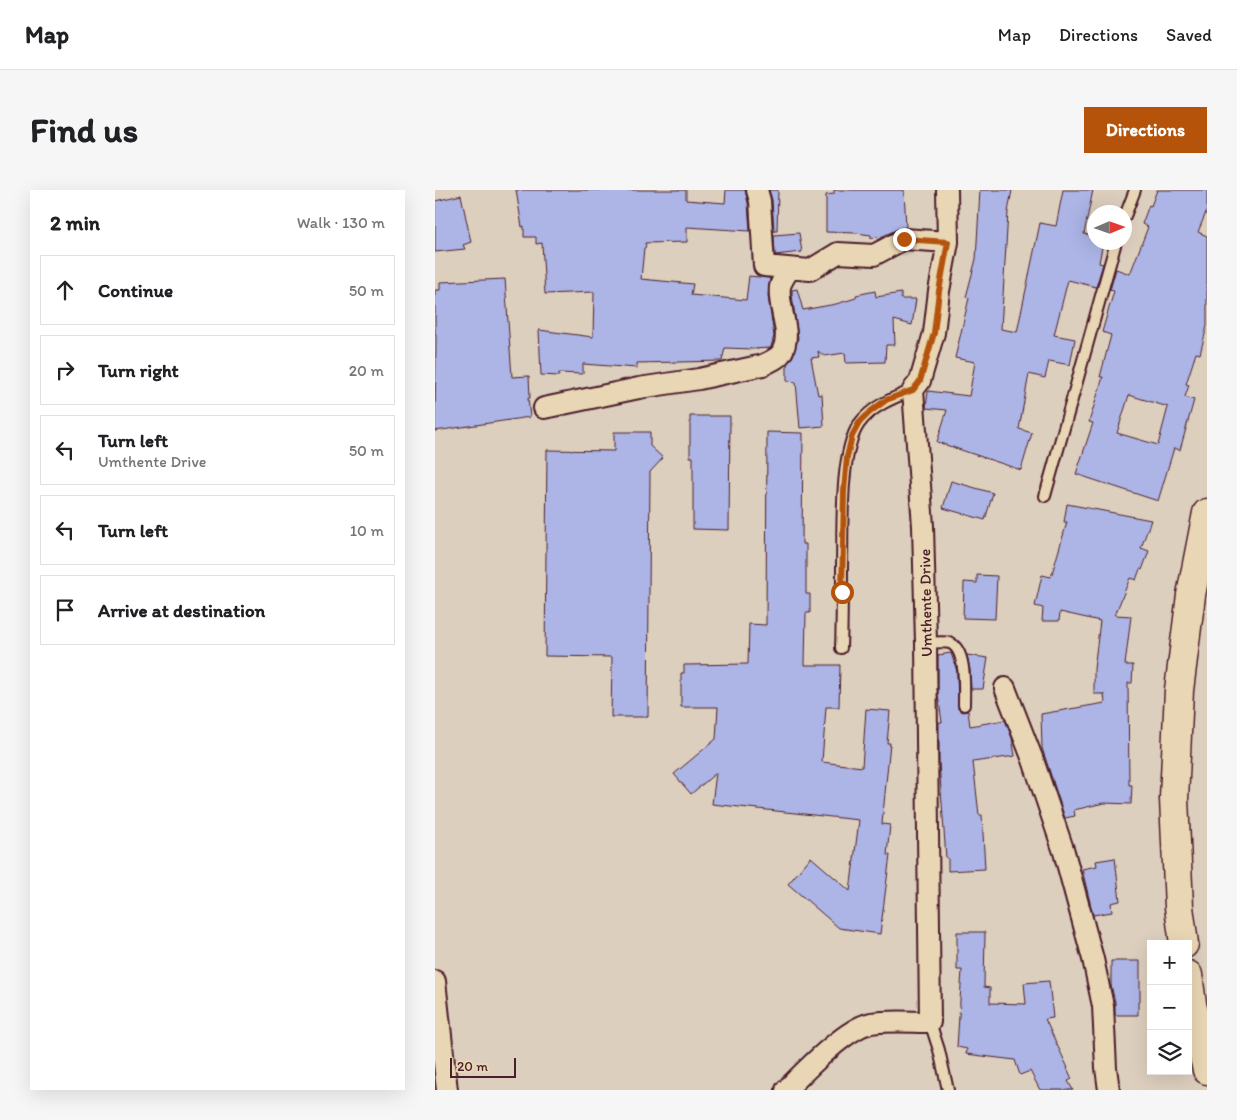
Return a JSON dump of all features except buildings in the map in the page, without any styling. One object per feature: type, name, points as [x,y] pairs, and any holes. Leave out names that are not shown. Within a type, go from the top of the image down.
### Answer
[{"type":"street","points":[[757,190],[760,201],[764,266],[810,270],[838,252],[873,256],[904,239],[948,242]]},
{"type":"street","points":[[913,390],[920,381],[934,333],[948,242],[947,190]]},
{"type":"street","points":[[544,408],[639,388],[736,371],[772,361],[782,353],[786,338],[780,286],[789,269]]},
{"type":"street","name":"Umthente Drive","points":[[913,390],[923,526],[926,643],[929,1022]]},
{"type":"street","points":[[1183,940],[1179,907],[1174,799],[1179,690],[1191,595],[1207,513]]},
{"type":"street","points":[[1005,688],[1033,760],[1064,852],[1093,960],[1103,1006],[1109,1090]]},
{"type":"street","points":[[435,981],[439,1059],[447,1090]]},
{"type":"street","points":[[1189,985],[1207,1070]]},
{"type":"street","points":[[786,1090],[856,1028],[876,1023],[929,1022]]},
{"type":"lane","points":[[1129,205],[1135,190]]},
{"type":"lane","points":[[1045,496],[1114,250]]},
{"type":"lane","points":[[841,648],[844,491],[847,457],[852,436],[859,423],[870,412],[886,400],[913,390]]},
{"type":"lane","points":[[926,643],[947,642],[958,650],[963,665],[964,705]]},
{"type":"lane","points":[[929,1022],[939,1050],[948,1090]]},
{"type":"route","points":[[842,592],[844,491],[847,457],[852,436],[859,423],[870,412],[886,400],[913,390],[920,381],[934,333],[948,242],[904,239]]}]
